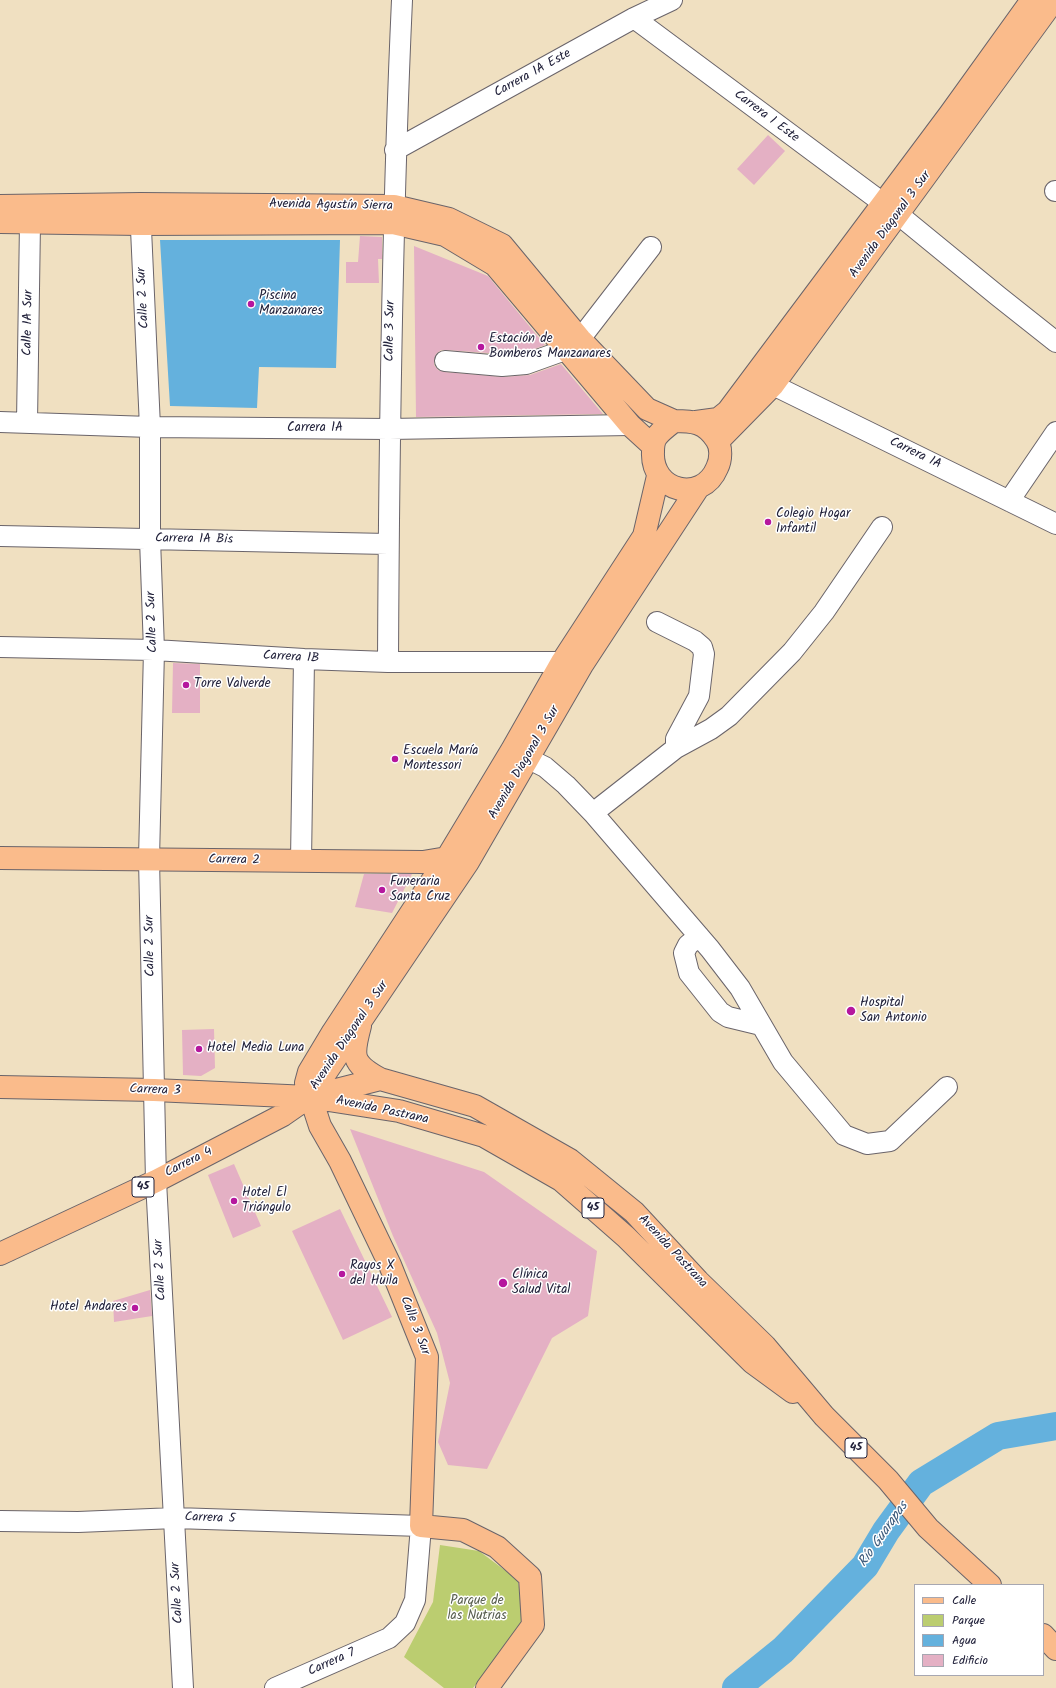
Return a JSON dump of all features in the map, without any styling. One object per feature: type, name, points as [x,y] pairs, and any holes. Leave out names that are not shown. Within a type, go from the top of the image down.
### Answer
[{"type":"main road","name":"Avenida Diagonal 3 Sur","points":[[718,441],[773,385],[891,209],[950,114],[1032,0]]},
{"type":"main road","name":"Avenida Diagonal 3 Sur","points":[[696,422],[718,419],[728,411],[891,209],[1054,0]]},
{"type":"main road","name":"Avenida Agustín Sierra","points":[[0,206],[140,214],[393,215],[445,235],[495,265],[573,344],[647,409],[674,421]]},
{"type":"main road","name":"Avenida Agustín Sierra","points":[[0,222],[30,223],[140,214]]},
{"type":"main road","name":"Avenida Agustín Sierra","points":[[573,344],[630,425],[653,446]]},
{"type":"main road","points":[[674,421],[696,422],[709,429],[718,441],[721,460],[713,477],[698,488],[683,490],[670,486],[658,476],[652,463],[653,446],[658,435],[674,421]]},
{"type":"main road","name":"Avenida Diagonal 3 Sur","points":[[309,1097],[306,1083],[309,1072],[333,1032],[447,858],[519,754],[572,664],[644,536],[658,476]]},
{"type":"main road","name":"Avenida Diagonal 3 Sur","points":[[572,664],[698,488]]},
{"type":"main road","name":"Avenida Diagonal 3 Sur","points":[[309,1097],[468,862],[519,754]]},
{"type":"main road","name":"Carrera 2","points":[[0,858],[48,860],[149,859],[423,862],[447,858],[468,862]]},
{"type":"main road","points":[[362,1017],[354,1048],[356,1060],[370,1073],[380,1079]]},
{"type":"main road","name":"Avenida Pastrana","points":[[309,1097],[380,1079],[475,1106],[570,1160],[634,1212],[698,1281],[765,1346],[824,1416],[888,1480],[928,1528],[989,1584]]},
{"type":"main road","name":"Carrera 3","points":[[0,1087],[154,1090],[309,1097]]},
{"type":"main road","name":"Avenida Pastrana","points":[[309,1097],[399,1111],[484,1136],[561,1180],[626,1237],[752,1362],[824,1416]]},
{"type":"main road","name":"Carrera 4","points":[[0,1254],[156,1180],[283,1115],[309,1097]]},
{"type":"main road","name":"Calle 3 Sur","points":[[309,1097],[320,1126],[340,1161],[390,1265],[427,1357],[421,1526]]},
{"type":"main road","points":[[421,1526],[463,1530],[497,1547],[530,1577],[533,1625],[487,1688]]},
{"type":"main road","points":[[1044,1636],[1056,1649]]},
{"type":"street","name":"Calle 3 Sur","points":[[388,662],[389,429],[393,215],[402,0]]},
{"type":"street","name":"Carrera 1A Este","points":[[395,150],[634,18],[672,0]]},
{"type":"street","name":"Carrera 1 Este","points":[[634,18],[891,209],[1056,342]]},
{"type":"street","name":"Calle 2 Sur","points":[[140,214],[150,427],[150,539],[154,650],[149,859],[156,1180],[183,1688]]},
{"type":"street","name":"Calle 1A Sur","points":[[27,422],[30,223]]},
{"type":"street","points":[[445,361],[502,366],[526,364],[573,344],[651,247]]},
{"type":"street","name":"Carrera 1A","points":[[773,385],[1056,524]]},
{"type":"street","name":"Carrera 1A","points":[[0,422],[150,427],[389,429],[630,425]]},
{"type":"street","points":[[1009,501],[1056,432]]},
{"type":"street","points":[[593,813],[676,748],[711,729],[729,716],[792,652],[824,612],[882,527]]},
{"type":"street","name":"Carrera 1A Bis","points":[[0,536],[388,544]]},
{"type":"street","points":[[657,622],[695,641],[702,647],[704,654],[699,696],[676,739],[676,748]]},
{"type":"street","name":"Carrera 1B","points":[[0,646],[154,650],[304,659],[388,662],[572,664]]},
{"type":"street","points":[[302,861],[304,659]]},
{"type":"street","points":[[519,754],[545,767],[593,813],[699,936],[740,988],[783,1062],[844,1134],[867,1144],[890,1141],[947,1087]]},
{"type":"street","points":[[699,936],[688,945],[684,952],[689,973],[720,1012],[728,1017],[761,1024]]},
{"type":"street","name":"Carrera 5","points":[[0,1521],[78,1522],[175,1518],[421,1526]]},
{"type":"street","name":"Calle 3 Sur","points":[[389,1638],[405,1623],[415,1600],[421,1526]]},
{"type":"street","name":"Carrera 7","points":[[275,1688],[389,1638]]},
{"type":"green space","name":"Parque de las Nutrias","points":[[440,1545],[479,1551],[518,1580],[524,1622],[473,1688],[444,1688],[404,1657],[433,1602]]},
{"type":"water","name":"Piscina Manzanares","points":[[160,240],[340,240],[336,368],[259,367],[257,408],[170,406]]},
{"type":"building","points":[[768,135],[785,151],[754,185],[737,169]]},
{"type":"building","points":[[360,236],[382,237],[382,259],[378,259],[379,283],[346,283],[346,262],[358,262]]},
{"type":"building","name":"Estación de Bomberos Manzanares","points":[[414,246],[488,276],[545,345],[524,353],[502,354],[441,350],[436,354],[434,360],[434,365],[438,370],[444,372],[503,377],[530,375],[561,364],[603,414],[416,417]]},
{"type":"building","name":"Torre Valverde","points":[[173,663],[200,664],[200,713],[172,713]]},
{"type":"building","name":"Funeraria Santa Cruz","points":[[364,874],[412,874],[392,913],[355,907]]},
{"type":"building","name":"Hotel Media Luna","points":[[214,1029],[215,1068],[201,1076],[183,1075],[182,1030]]},
{"type":"building","name":"Clínica Salud Vital","points":[[350,1129],[484,1172],[597,1251],[588,1316],[552,1338],[487,1469],[448,1465],[438,1442],[450,1383],[437,1333],[393,1236]]},
{"type":"building","name":"Hotel El Triángulo","points":[[234,1164],[261,1226],[233,1238],[208,1175]]},
{"type":"building","name":"Rayos X del Huila","points":[[340,1209],[392,1317],[343,1340],[292,1231]]},
{"type":"building","name":"Hotel Andares","points":[[150,1290],[152,1316],[114,1322],[113,1301]]},
{"type":"waterway","name":"Río Guarapas","points":[[736,1688],[783,1650],[865,1566],[886,1531],[921,1483],[998,1436],[1056,1426]]},
{"type":"place","name":"Piscina Manzanares","points":[[251,304]]},
{"type":"place","name":"Estación de Bomberos Manzanares","points":[[481,347]]},
{"type":"place","name":"Colegio Hogar Infantil","points":[[768,522]]},
{"type":"place","name":"Torre Valverde","points":[[186,685]]},
{"type":"place","name":"Escuela María Montessori","points":[[395,759]]},
{"type":"place","name":"Funeraria Santa Cruz","points":[[382,890]]},
{"type":"place","name":"Hospital San Antonio","points":[[851,1011]]},
{"type":"place","name":"Hotel Media Luna","points":[[199,1049]]},
{"type":"place","name":"Hotel El Triángulo","points":[[234,1201]]},
{"type":"place","name":"Rayos X del Huila","points":[[342,1274]]},
{"type":"place","name":"Clínica Salud Vital","points":[[503,1283]]},
{"type":"place","name":"Hotel Andares","points":[[135,1308]]}]
